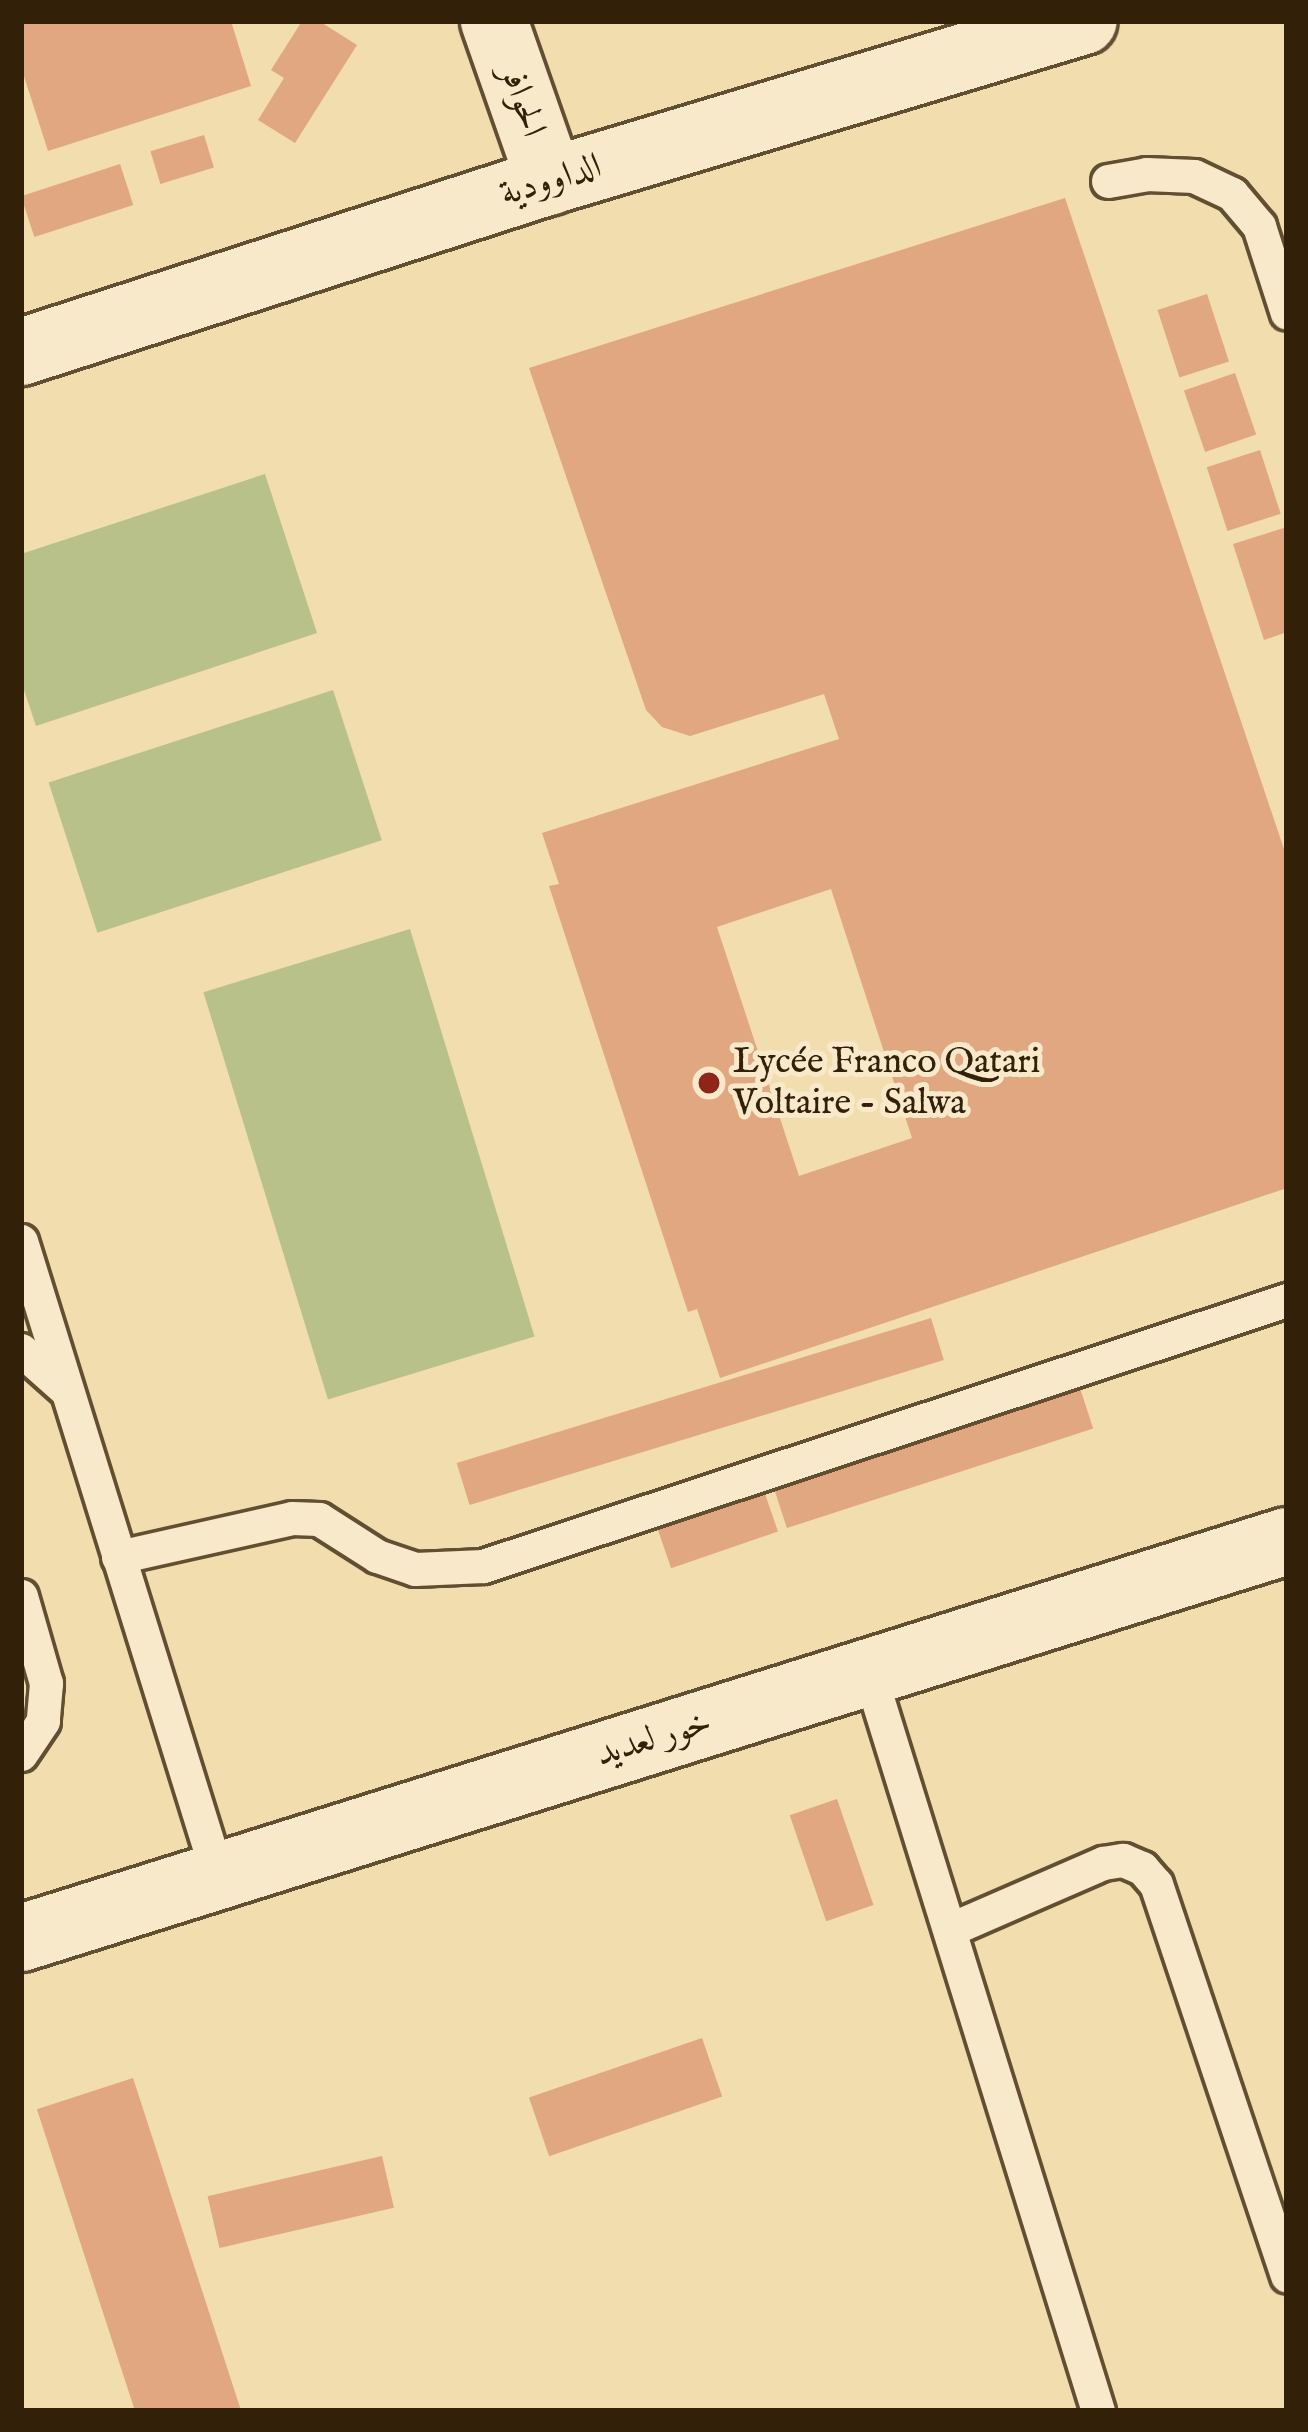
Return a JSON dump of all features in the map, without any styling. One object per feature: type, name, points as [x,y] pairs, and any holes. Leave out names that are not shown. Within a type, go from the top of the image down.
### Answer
[{"type":"street","name":"الحوافر","points":[[494,21],[550,181]]},
{"type":"street","name":"الداوودية","points":[[21,352],[550,181],[1084,21]]},
{"type":"street","name":"خور لعديد","points":[[21,1938],[1287,1541]]},
{"type":"lane","points":[[1108,181],[1146,173],[1194,176],[1232,194],[1258,226],[1287,313]]},
{"type":"lane","points":[[21,1241],[218,1876]]},
{"type":"lane","points":[[118,1557],[292,1518],[319,1520],[377,1556],[415,1569],[484,1566],[1287,1300]]},
{"type":"lane","points":[[21,1350],[67,1390]]},
{"type":"lane","points":[[21,1597],[46,1683],[44,1720],[21,1754]]},
{"type":"lane","points":[[869,1672],[1098,2411]]},
{"type":"lane","points":[[951,1929],[1103,1863],[1123,1860],[1142,1868],[1156,1884],[1287,2276]]},
{"type":"green space","points":[[265,474],[317,633],[36,726],[21,681],[21,554]]},
{"type":"green space","points":[[333,690],[382,840],[97,933],[49,782]]},
{"type":"green space","points":[[410,929],[535,1336],[328,1400],[203,992]]},
{"type":"building","points":[[21,21],[231,21],[251,86],[48,151],[21,67]]},
{"type":"building","points":[[302,21],[319,21],[357,45],[295,143],[258,120],[284,78],[271,70]]},
{"type":"building","points":[[204,135],[214,168],[160,184],[150,151]]},
{"type":"building","points":[[120,164],[133,205],[34,237],[21,196]]},
{"type":"building","name":"Lycée Franco Qatari Voltaire - Salwa","points":[[1065,198],[1287,858],[1287,1188],[720,1378],[697,1309],[688,1312],[549,886],[559,884],[542,833],[839,739],[824,694],[690,736],[662,727],[646,710],[529,368]],"holes":[[[831,889],[912,1138],[799,1176],[717,927]]]},
{"type":"building","points":[[1207,294],[1229,362],[1179,378],[1158,310]]},
{"type":"building","points":[[1235,373],[1256,434],[1205,452],[1184,391]]},
{"type":"building","points":[[1260,450],[1281,514],[1227,531],[1207,467]]},
{"type":"building","points":[[1287,527],[1287,632],[1264,640],[1233,544]]},
{"type":"building","points":[[931,1318],[944,1360],[470,1505],[457,1463]]},
{"type":"building","points":[[1078,1382],[1093,1429],[787,1528],[772,1482]]},
{"type":"building","points":[[763,1488],[778,1531],[671,1568],[656,1525]]},
{"type":"building","points":[[837,1799],[873,1905],[826,1921],[790,1815]]},
{"type":"building","points":[[702,2038],[722,2097],[549,2156],[529,2098]]},
{"type":"building","points":[[133,2078],[241,2410],[135,2411],[37,2109]]},
{"type":"building","points":[[382,2156],[394,2208],[220,2248],[208,2196]]},
{"type":"place","name":"Lycée Franco Qatari Voltaire - Salwa","points":[[709,1083]]}]
